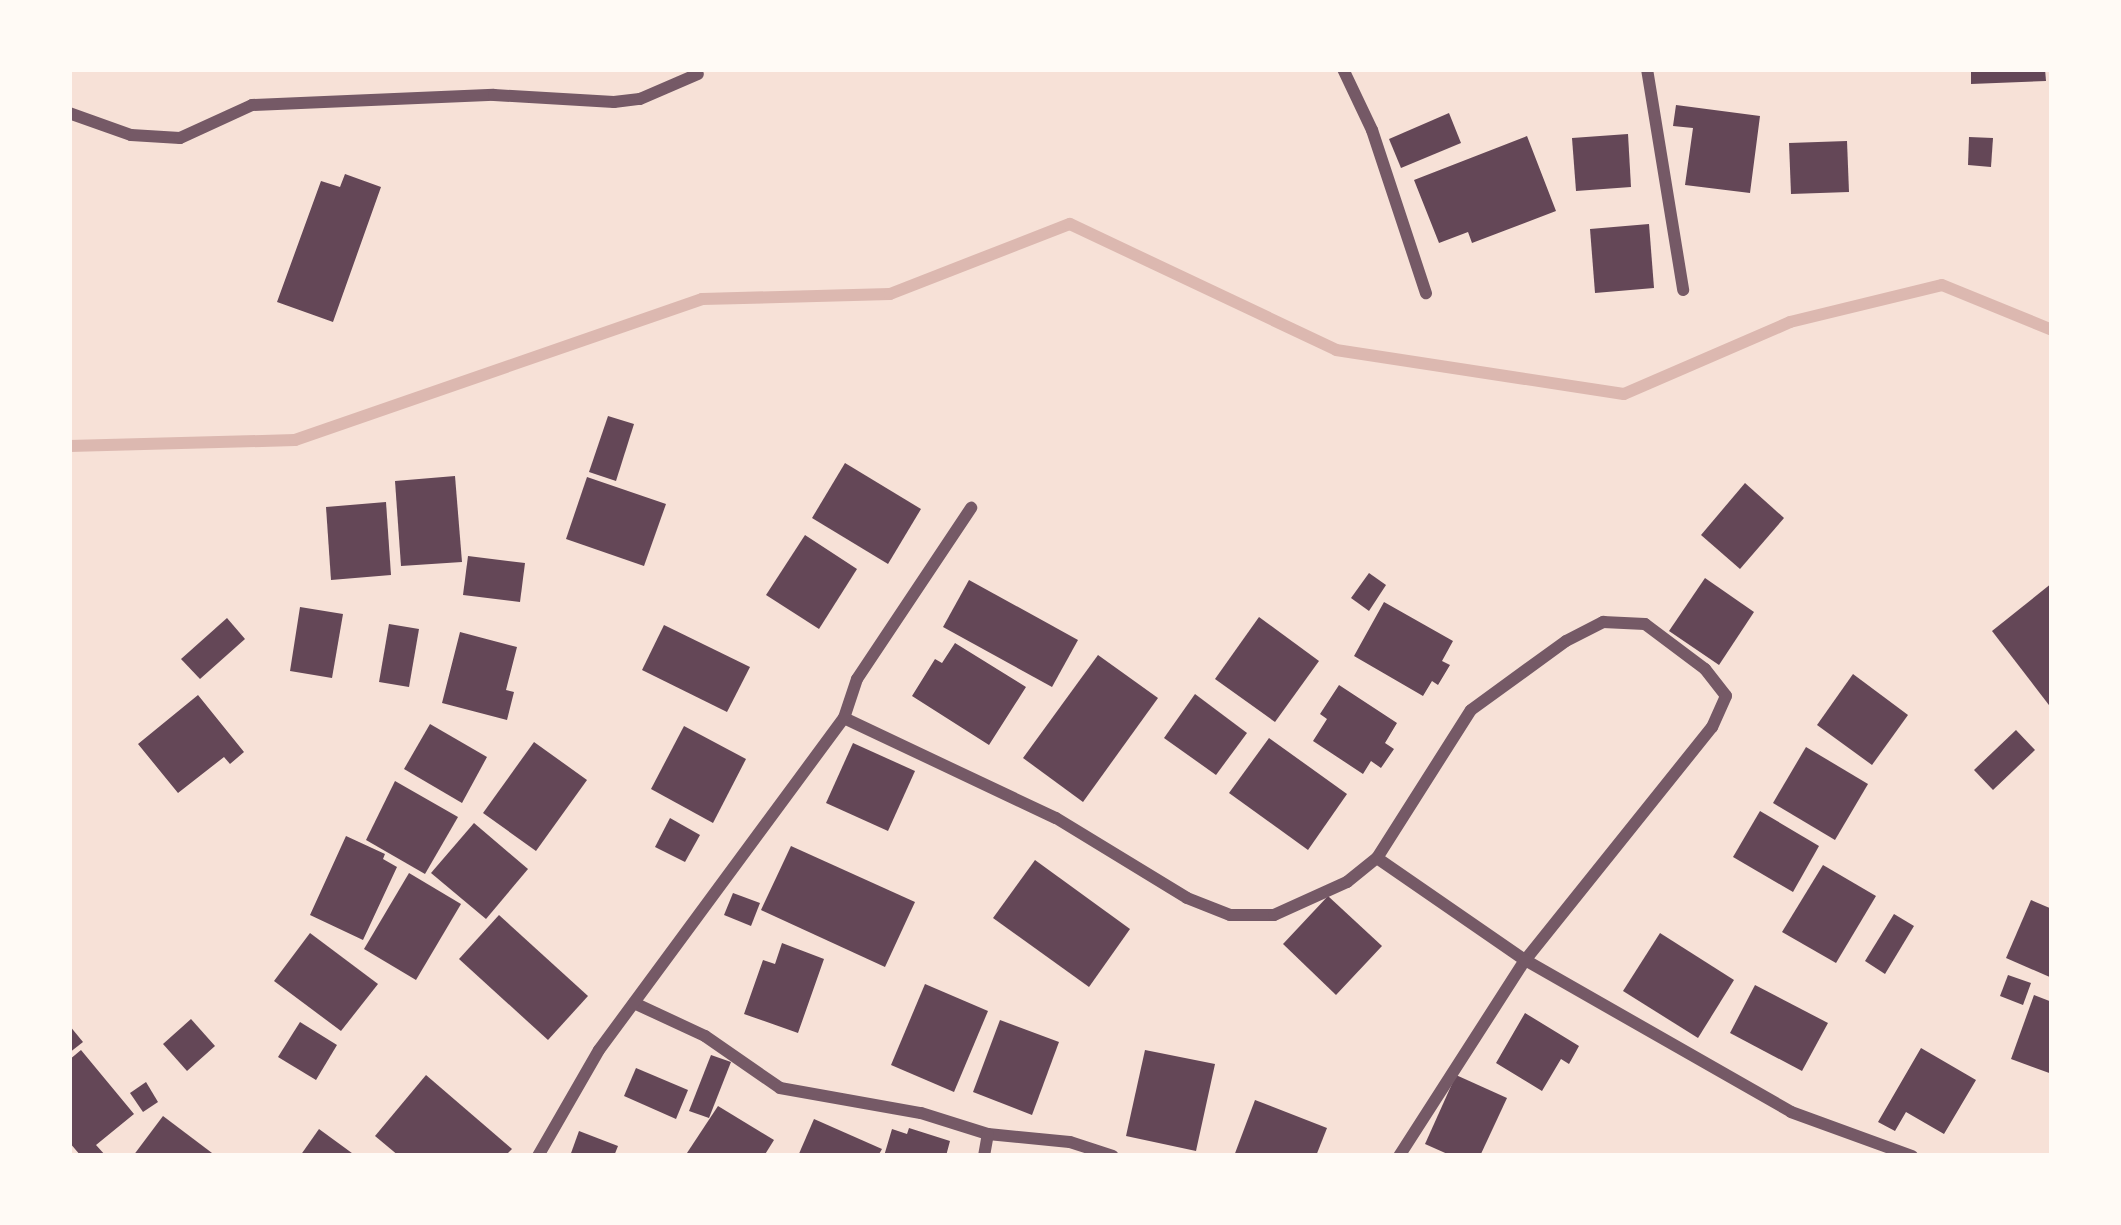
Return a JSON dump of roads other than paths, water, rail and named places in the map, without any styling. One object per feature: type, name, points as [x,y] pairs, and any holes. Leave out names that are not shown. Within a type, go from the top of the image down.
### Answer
[{"type":"street","points":[[1342,69],[1372,130],[1426,293]]},
{"type":"street","points":[[1647,69],[1683,290]]},
{"type":"street","points":[[69,113],[131,135],[180,138],[252,105],[494,94],[614,102],[640,99],[698,74]]},
{"type":"street","points":[[538,1156],[599,1050],[844,718],[857,679],[971,508]]},
{"type":"street","points":[[844,718],[1056,818],[1187,898],[1230,915],[1274,915],[1308,903],[1377,858],[1471,710],[1566,641],[1603,622],[1645,625],[1705,669],[1726,696],[1712,727],[1525,959],[1399,1156]]},
{"type":"street","points":[[1377,858],[1525,959],[1791,1112],[1912,1156]]},
{"type":"street","points":[[634,1003],[705,1036],[780,1088],[900,1108],[988,1134],[1070,1142],[1113,1156]]},
{"type":"street","points":[[984,1156],[988,1134]]},
{"type":"waterway","points":[[69,446],[295,440],[702,299],[890,294],[1070,224],[1336,350],[1624,394],[1790,322],[1942,285],[2052,330]]}]
